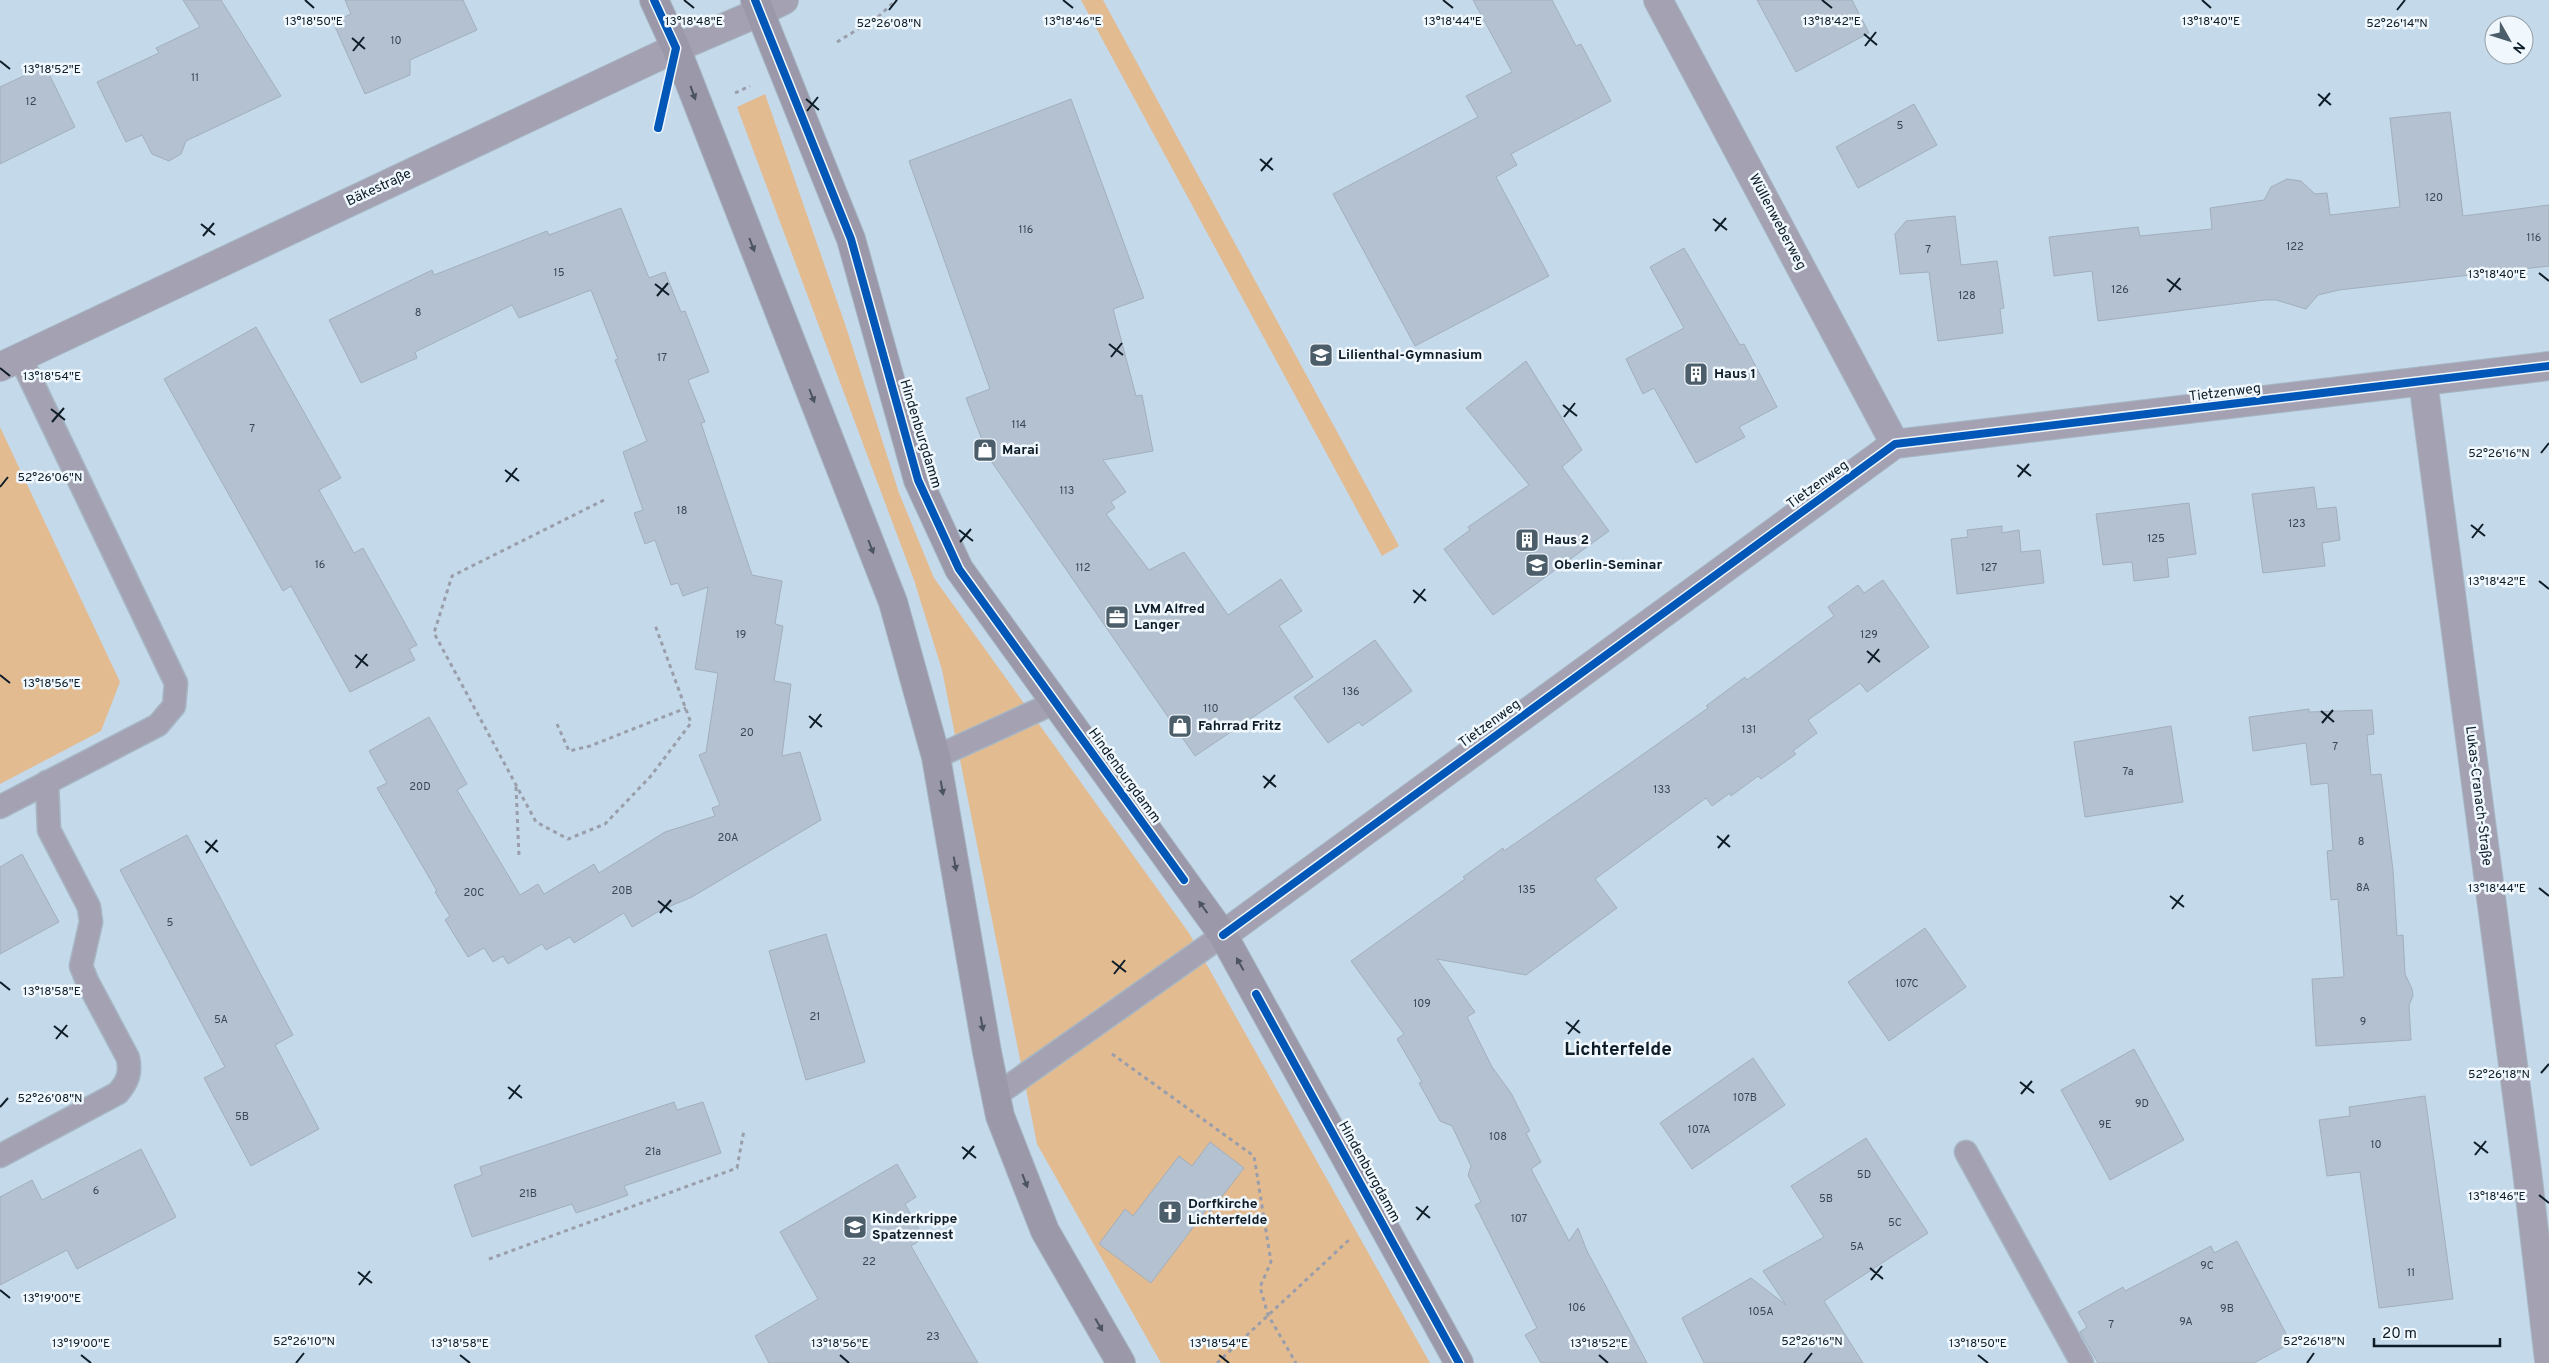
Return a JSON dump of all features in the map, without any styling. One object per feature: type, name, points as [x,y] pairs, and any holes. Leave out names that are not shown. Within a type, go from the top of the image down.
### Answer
[{"type":"main road","points":[[654,0],[676,48],[893,602],[936,757],[1000,1116],[1045,1232],[1121,1363]]},
{"type":"main road","name":"Hindenburgdamm","points":[[758,6],[851,239],[918,480],[959,569],[1223,935],[1459,1363]]},
{"type":"street","name":"Bäkestraße","points":[[10,362],[676,48],[758,6],[784,0]]},
{"type":"street","name":"Wüllenweberweg","points":[[1658,0],[1895,444]]},
{"type":"street","name":"Tietzenweg","points":[[1223,935],[1895,444],[2549,366]]},
{"type":"street","name":"Lukas-Cranach-Straße","points":[[2423,381],[2538,1169],[2549,1360]]},
{"type":"lane","points":[[0,807],[158,724],[174,706],[176,682],[10,362]]},
{"type":"lane","points":[[936,757],[1056,702]]},
{"type":"lane","points":[[0,1156],[118,1093],[127,1082],[130,1071],[128,1058],[87,981],[82,966],[91,922],[89,907],[50,830],[47,782]]},
{"type":"lane","points":[[995,1096],[1223,935]]},
{"type":"lane","points":[[1966,1152],[2082,1363]]},
{"type":"path","points":[[838,42],[878,17],[896,0]]},
{"type":"path","points":[[735,94],[752,85]]},
{"type":"path","points":[[604,500],[452,576],[434,633],[536,822],[568,839],[606,824],[650,776],[692,723],[655,625]]},
{"type":"path","points":[[557,724],[569,751],[590,746],[686,708]]},
{"type":"path","points":[[516,784],[519,856]]},
{"type":"path","points":[[1084,1034],[1254,1156],[1271,1262],[1260,1287],[1268,1315],[1296,1363]]},
{"type":"path","points":[[489,1259],[737,1168],[744,1130]]},
{"type":"path","points":[[1217,1363],[1378,1214]]},
{"type":"shaded area","points":[[1081,0],[1103,0],[1399,546],[1382,556]]},
{"type":"shaded area","points":[[765,94],[846,327],[899,493],[934,578],[1189,933],[1430,1363],[1161,1363],[1037,1144],[942,670],[914,580],[737,107]]},
{"type":"shaded area","points":[[0,427],[120,682],[101,731],[0,784]]},
{"type":"building","points":[[183,0],[221,0],[281,96],[186,141],[181,154],[169,161],[152,154],[142,135],[126,142],[97,82],[159,53],[156,48],[200,27]]},
{"type":"building","points":[[345,0],[463,0],[477,30],[410,60],[410,75],[365,94],[333,22],[351,14]]},
{"type":"building","points":[[1473,0],[1552,0],[1576,46],[1581,44],[1611,101],[1511,154],[1517,165],[1496,177],[1549,276],[1415,346],[1333,194],[1478,117],[1466,96],[1512,72]]},
{"type":"building","points":[[1757,0],[1852,0],[1869,33],[1796,72]]},
{"type":"building","points":[[45,66],[75,127],[0,164],[0,87]]},
{"type":"building","points":[[1071,99],[1144,298],[1113,309],[1136,396],[1142,395],[1153,451],[1103,460],[1126,492],[1111,502],[1115,508],[1106,514],[1149,570],[1184,552],[1228,615],[1281,579],[1302,611],[1279,626],[1313,677],[1195,756],[989,458],[966,398],[990,389],[909,161]]},
{"type":"building","points":[[1914,104],[1937,145],[1858,188],[1836,147]]},
{"type":"building","points":[[2450,112],[2463,216],[2549,205],[2549,266],[2339,290],[2318,295],[2306,309],[2276,300],[2264,300],[2098,321],[2092,271],[2054,276],[2049,237],[2138,227],[2140,236],[2212,229],[2210,208],[2264,200],[2271,187],[2287,179],[2301,181],[2315,194],[2327,193],[2330,215],[2400,207],[2390,118]]},
{"type":"building","points":[[621,208],[649,278],[665,272],[681,312],[685,311],[709,372],[688,380],[705,422],[701,423],[752,575],[782,581],[775,624],[783,626],[774,681],[791,684],[782,756],[800,752],[821,820],[692,897],[661,910],[632,927],[624,913],[574,943],[570,937],[546,950],[542,944],[508,964],[503,956],[493,962],[484,948],[468,957],[445,920],[450,916],[377,788],[387,783],[369,751],[429,717],[467,784],[457,790],[520,895],[538,884],[544,894],[594,864],[599,873],[665,832],[715,816],[712,808],[720,805],[699,755],[706,752],[718,673],[695,669],[708,587],[683,596],[678,583],[671,585],[655,540],[645,544],[634,513],[643,510],[623,452],[647,441],[615,360],[618,359],[591,290],[519,318],[512,305],[415,352],[417,358],[361,383],[329,320],[432,270],[434,275],[547,231],[549,235]]},
{"type":"building","points":[[1955,216],[1961,265],[1997,261],[2004,308],[2000,309],[2003,333],[1938,341],[1929,272],[1900,274],[1895,234],[1906,221]]},
{"type":"building","name":"Haus 1","points":[[1684,248],[1740,345],[1744,344],[1777,407],[1739,427],[1745,437],[1696,463],[1654,388],[1643,394],[1626,359],[1684,328],[1650,267]]},
{"type":"building","points":[[256,327],[341,478],[319,490],[354,553],[363,548],[417,645],[409,649],[415,660],[350,692],[291,586],[283,591],[164,379]]},
{"type":"building","name":"Haus 2","points":[[1526,361],[1582,450],[1562,467],[1609,531],[1493,615],[1444,549],[1470,530],[1468,527],[1529,485],[1466,408]]},
{"type":"building","points":[[2314,487],[2317,509],[2336,507],[2340,540],[2322,543],[2325,566],[2263,573],[2252,494]]},
{"type":"building","points":[[2189,503],[2196,554],[2167,558],[2169,577],[2134,581],[2132,562],[2103,565],[2096,514]]},
{"type":"building","points":[[2002,526],[2002,533],[2019,530],[2021,552],[2040,550],[2044,583],[1957,594],[1951,539],[1968,537],[1967,530]]},
{"type":"building","points":[[1883,580],[1929,647],[1867,692],[1860,683],[1808,720],[1817,733],[1793,751],[1796,754],[1761,779],[1758,776],[1731,796],[1730,793],[1712,806],[1706,798],[1595,879],[1617,908],[1526,975],[1437,959],[1475,1012],[1467,1017],[1492,1067],[1511,1093],[1530,1131],[1526,1133],[1541,1162],[1531,1169],[1569,1241],[1578,1228],[1587,1251],[1647,1363],[1541,1363],[1525,1335],[1537,1328],[1475,1205],[1481,1202],[1468,1175],[1471,1166],[1452,1126],[1440,1121],[1419,1083],[1422,1082],[1397,1039],[1404,1034],[1351,961],[1465,879],[1463,877],[1503,848],[1504,851],[1618,772],[1708,708],[1706,706],[1745,677],[1747,680],[1834,616],[1828,607],[1858,585],[1864,593]]},
{"type":"building","points":[[1375,640],[1412,691],[1362,726],[1359,722],[1328,743],[1294,697]]},
{"type":"building","points":[[2309,709],[2309,712],[2372,710],[2374,734],[2367,735],[2371,775],[2381,774],[2393,870],[2397,936],[2403,935],[2405,974],[2413,996],[2409,1005],[2411,1040],[2316,1046],[2312,979],[2344,977],[2338,899],[2331,900],[2327,851],[2333,850],[2328,783],[2311,785],[2306,743],[2253,751],[2249,717]]},
{"type":"building","points":[[2171,726],[2183,802],[2085,817],[2074,742]]},
{"type":"building","points":[[187,835],[293,1035],[275,1045],[319,1129],[251,1166],[204,1078],[225,1067],[120,870]]},
{"type":"building","points":[[22,854],[59,922],[0,954],[0,867]]},
{"type":"building","points":[[1925,928],[1966,987],[1889,1041],[1848,982]]},
{"type":"building","points":[[826,934],[865,1062],[806,1080],[769,951]]},
{"type":"building","points":[[2134,1049],[2184,1140],[2110,1180],[2061,1090]]},
{"type":"building","points":[[1753,1058],[1785,1105],[1692,1169],[1660,1123]]},
{"type":"building","points":[[2425,1096],[2453,1299],[2379,1308],[2360,1172],[2327,1176],[2319,1120],[2350,1116],[2349,1107]]},
{"type":"building","points":[[674,1102],[677,1110],[703,1102],[721,1153],[624,1186],[628,1195],[603,1204],[576,1213],[572,1204],[472,1237],[454,1185],[482,1175],[480,1167]]},
{"type":"building","points":[[1866,1138],[1928,1233],[1824,1301],[1863,1363],[1704,1363],[1682,1318],[1751,1278],[1786,1305],[1763,1271],[1824,1237],[1791,1186]]},
{"type":"building","name":"Dorfkirche Lichterfelde","points":[[1210,1142],[1244,1168],[1210,1212],[1207,1209],[1151,1283],[1099,1244],[1125,1209],[1133,1216],[1179,1156],[1192,1166]]},
{"type":"building","points":[[141,1149],[176,1217],[77,1269],[67,1250],[0,1285],[0,1197],[32,1180],[42,1200]]},
{"type":"building","points":[[897,1164],[916,1197],[905,1204],[924,1238],[911,1246],[978,1363],[769,1363],[755,1336],[818,1299],[780,1232]]},
{"type":"building","points":[[2237,1241],[2291,1343],[2254,1363],[2098,1363],[2080,1332],[2087,1327],[2078,1312],[2123,1287],[2125,1291],[2211,1246],[2214,1253]]},
{"type":"cycle path","points":[[654,0],[676,48],[658,128]]},
{"type":"cycle path","points":[[755,0],[851,239],[918,480],[959,569],[1184,880]]},
{"type":"cycle path","points":[[1223,935],[1895,444],[2549,366]]},
{"type":"cycle path","points":[[1256,994],[1459,1363]]},
{"type":"place","name":"Lilienthal-Gymnasium","points":[[1321,355]]},
{"type":"place","name":"Haus 1","points":[[1696,374]]},
{"type":"place","name":"Marai","points":[[985,450]]},
{"type":"place","name":"Haus 2","points":[[1527,540]]},
{"type":"place","name":"Oberlin-Seminar","points":[[1537,565]]},
{"type":"place","name":"LVM Alfred Langer","points":[[1117,617]]},
{"type":"place","name":"Fahrrad Fritz","points":[[1180,726]]},
{"type":"place","name":"Dorfkirche Lichterfelde","points":[[1170,1212]]},
{"type":"place","name":"Kinderkrippe Spatzennest","points":[[855,1227]]},
{"type":"district","name":"Lichterfelde","points":[[1618,1050]]}]
